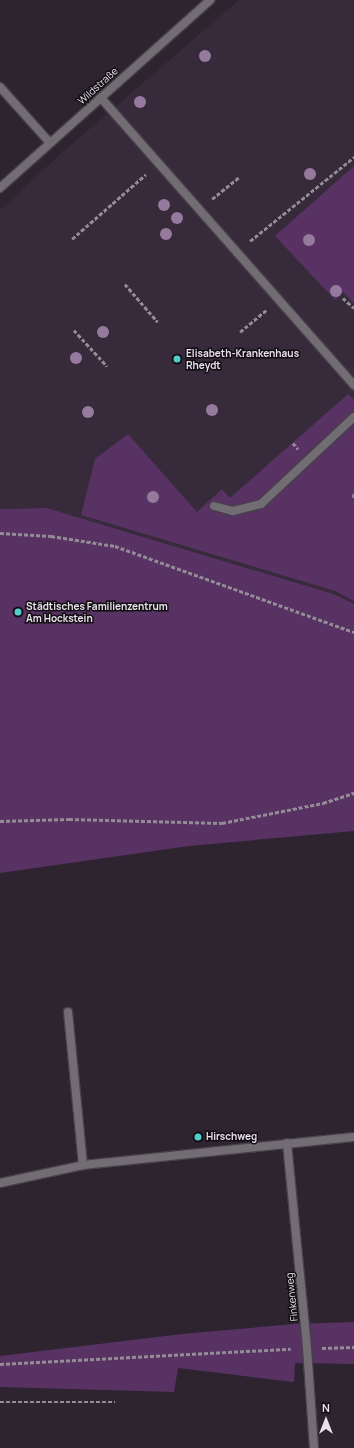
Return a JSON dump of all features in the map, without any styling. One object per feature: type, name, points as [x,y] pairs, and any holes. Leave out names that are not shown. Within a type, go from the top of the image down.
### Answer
[{"type":"street","name":"Wildstraße","points":[[0,188],[210,0]]},
{"type":"street","points":[[0,87],[50,143]]},
{"type":"street","points":[[101,98],[354,385]]},
{"type":"street","points":[[214,506],[233,511],[261,504],[354,417]]},
{"type":"street","points":[[68,1012],[83,1165]]},
{"type":"street","points":[[0,1183],[83,1165],[354,1137]]},
{"type":"street","name":"Finkenweg","points":[[287,1144],[307,1348],[314,1448]]},
{"type":"path","points":[[237,252],[354,157]]},
{"type":"path","points":[[72,238],[159,163]]},
{"type":"path","points":[[200,210],[240,176]]},
{"type":"path","points":[[125,284],[158,322]]},
{"type":"path","points":[[343,298],[354,308]]},
{"type":"path","points":[[240,332],[278,299]]},
{"type":"path","points":[[74,330],[107,366]]},
{"type":"path","points":[[0,533],[51,536],[115,546],[354,632]]},
{"type":"path","points":[[0,821],[69,819],[222,823],[323,804],[354,793]]},
{"type":"path","points":[[0,1364],[307,1348],[354,1347]]},
{"type":"path","points":[[0,1402],[115,1402]]},
{"type":"shaded area","name":"Elisabeth-Krankenhaus Rheydt","points":[[239,0],[354,0],[354,604],[334,594],[47,508],[0,509],[0,210],[57,157]]},
{"type":"shaded area","points":[[354,166],[354,304],[343,292],[335,300],[275,236]]},
{"type":"shaded area","points":[[348,394],[354,400],[354,601],[335,591],[81,515],[95,459],[128,434],[197,512],[222,489],[230,498]]},
{"type":"shaded area","points":[[47,508],[334,594],[354,604],[354,831],[189,846],[0,873],[0,509]]},
{"type":"shaded area","points":[[354,1322],[354,1364],[295,1363],[294,1382],[178,1368],[174,1392],[0,1387],[0,1356],[182,1334],[294,1324]]},
{"type":"place","name":"Elisabeth-Krankenhaus Rheydt","points":[[177,359]]},
{"type":"place","name":"Städtisches Familienzentrum Am Hockstein","points":[[18,612]]},
{"type":"place","name":"Hirschweg","points":[[198,1137]]}]
